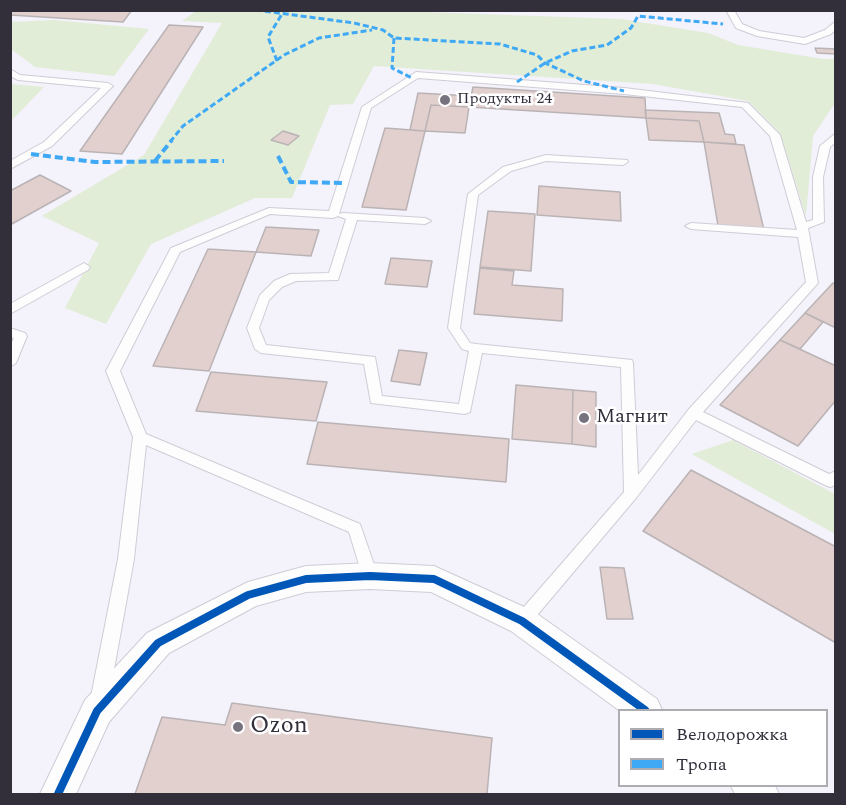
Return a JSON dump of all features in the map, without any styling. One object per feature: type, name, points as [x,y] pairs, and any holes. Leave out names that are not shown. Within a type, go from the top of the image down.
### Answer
[{"type":"street","points":[[58,795],[98,711],[158,643],[248,595],[306,579],[370,576],[434,579],[522,621],[642,709]]},
{"type":"lane","points":[[729,10],[739,26],[766,35],[805,41],[828,32],[836,24]]},
{"type":"lane","points":[[10,72],[18,77],[108,86],[48,144],[10,166]]},
{"type":"lane","points":[[333,215],[367,107],[416,75],[624,91],[745,105],[775,135],[802,230],[812,283],[694,413],[631,494],[522,621]]},
{"type":"lane","points":[[691,226],[802,230],[818,222],[818,177],[825,146],[836,136]]},
{"type":"lane","points":[[623,162],[546,158],[507,169],[473,194],[454,328],[466,346],[627,363],[631,494]]},
{"type":"lane","points":[[98,711],[126,559],[140,437],[113,371],[175,250],[269,211],[425,221]]},
{"type":"lane","points":[[352,217],[334,278],[294,278],[278,284],[264,298],[253,328],[261,349],[370,360],[376,400],[465,409],[476,348]]},
{"type":"lane","points":[[10,310],[84,267]]},
{"type":"lane","points":[[10,332],[21,336],[10,363]]},
{"type":"lane","points":[[694,413],[830,482],[836,476]]},
{"type":"lane","points":[[140,437],[355,528],[370,576]]},
{"type":"green space","points":[[196,11],[395,11],[621,19],[708,33],[738,45],[835,59],[835,103],[813,136],[806,216],[780,133],[748,101],[653,84],[374,66],[353,104],[330,105],[292,198],[255,198],[151,244],[106,324],[65,308],[99,243],[42,216],[144,155],[222,23],[182,21]]},
{"type":"green space","points":[[54,20],[149,29],[114,76],[35,67],[11,49],[11,22]]},
{"type":"green space","points":[[10,84],[44,87],[11,121]]},
{"type":"green space","points":[[733,440],[835,494],[835,534],[692,454]]},
{"type":"building","points":[[10,10],[132,10],[123,22],[10,15]]},
{"type":"building","points":[[169,25],[203,27],[122,154],[80,151]]},
{"type":"building","points":[[815,48],[836,49],[836,54],[817,53]]},
{"type":"building","points":[[473,87],[645,98],[646,118],[469,107]]},
{"type":"building","points":[[418,93],[471,96],[469,107],[431,105],[425,131],[410,130]]},
{"type":"building","points":[[431,105],[469,107],[465,133],[425,131]]},
{"type":"building","points":[[645,110],[719,113],[725,134],[734,135],[736,144],[704,142],[699,121],[646,118]]},
{"type":"building","points":[[646,118],[699,121],[704,142],[649,140]]},
{"type":"building","points":[[385,128],[425,131],[406,210],[362,207]]},
{"type":"building","points":[[283,131],[299,136],[288,145],[271,140]]},
{"type":"building","points":[[704,142],[744,145],[764,230],[718,226]]},
{"type":"building","points":[[40,175],[71,191],[10,225],[10,191]]},
{"type":"building","points":[[539,186],[620,192],[621,221],[537,215]]},
{"type":"building","points":[[488,211],[535,214],[531,271],[480,267]]},
{"type":"building","points":[[266,227],[319,230],[311,256],[256,252]]},
{"type":"building","points":[[208,249],[256,252],[209,371],[153,366]]},
{"type":"building","points":[[391,258],[432,261],[427,287],[385,284]]},
{"type":"building","points":[[480,268],[514,271],[512,285],[563,289],[562,321],[474,314]]},
{"type":"building","points":[[833,283],[836,284],[836,328],[805,313]]},
{"type":"building","points":[[805,313],[823,322],[800,349],[780,340]]},
{"type":"building","points":[[780,340],[836,366],[836,400],[798,446],[720,405]]},
{"type":"building","points":[[399,350],[427,353],[420,385],[391,381]]},
{"type":"building","points":[[211,372],[327,382],[316,421],[196,411]]},
{"type":"building","points":[[516,385],[573,390],[572,444],[512,439]]},
{"type":"building","name":"Магнит","points":[[573,390],[596,392],[596,447],[572,444]]},
{"type":"building","points":[[318,422],[509,439],[506,482],[307,464]]},
{"type":"building","points":[[691,470],[836,547],[836,643],[643,531]]},
{"type":"building","points":[[600,567],[624,568],[633,619],[607,619]]},
{"type":"building","points":[[232,703],[492,738],[487,794],[135,794],[162,717],[225,725]]},
{"type":"marked path","points":[[256,10],[354,23],[383,30],[394,38],[500,44],[537,55],[545,63],[584,81],[624,91]]},
{"type":"marked path","points":[[277,61],[268,37],[282,14]]},
{"type":"marked path","points":[[517,82],[545,63],[572,51],[607,45],[631,28],[638,16],[679,18],[723,24]]},
{"type":"marked path","points":[[155,161],[183,126],[284,55],[319,38],[372,30]]},
{"type":"marked path","points":[[394,38],[392,68],[412,78]]},
{"type":"marked path","points":[[31,154],[95,162],[224,161]]},
{"type":"marked path","points":[[278,156],[291,182],[343,183]]},
{"type":"cycle path","points":[[58,794],[97,711],[158,643],[248,595],[306,579],[370,576],[434,579],[522,621],[644,709]]},
{"type":"place","name":"Продукты 24","points":[[445,100]]},
{"type":"place","name":"Магнит","points":[[584,418]]},
{"type":"place","name":"Ozon","points":[[238,727]]}]
